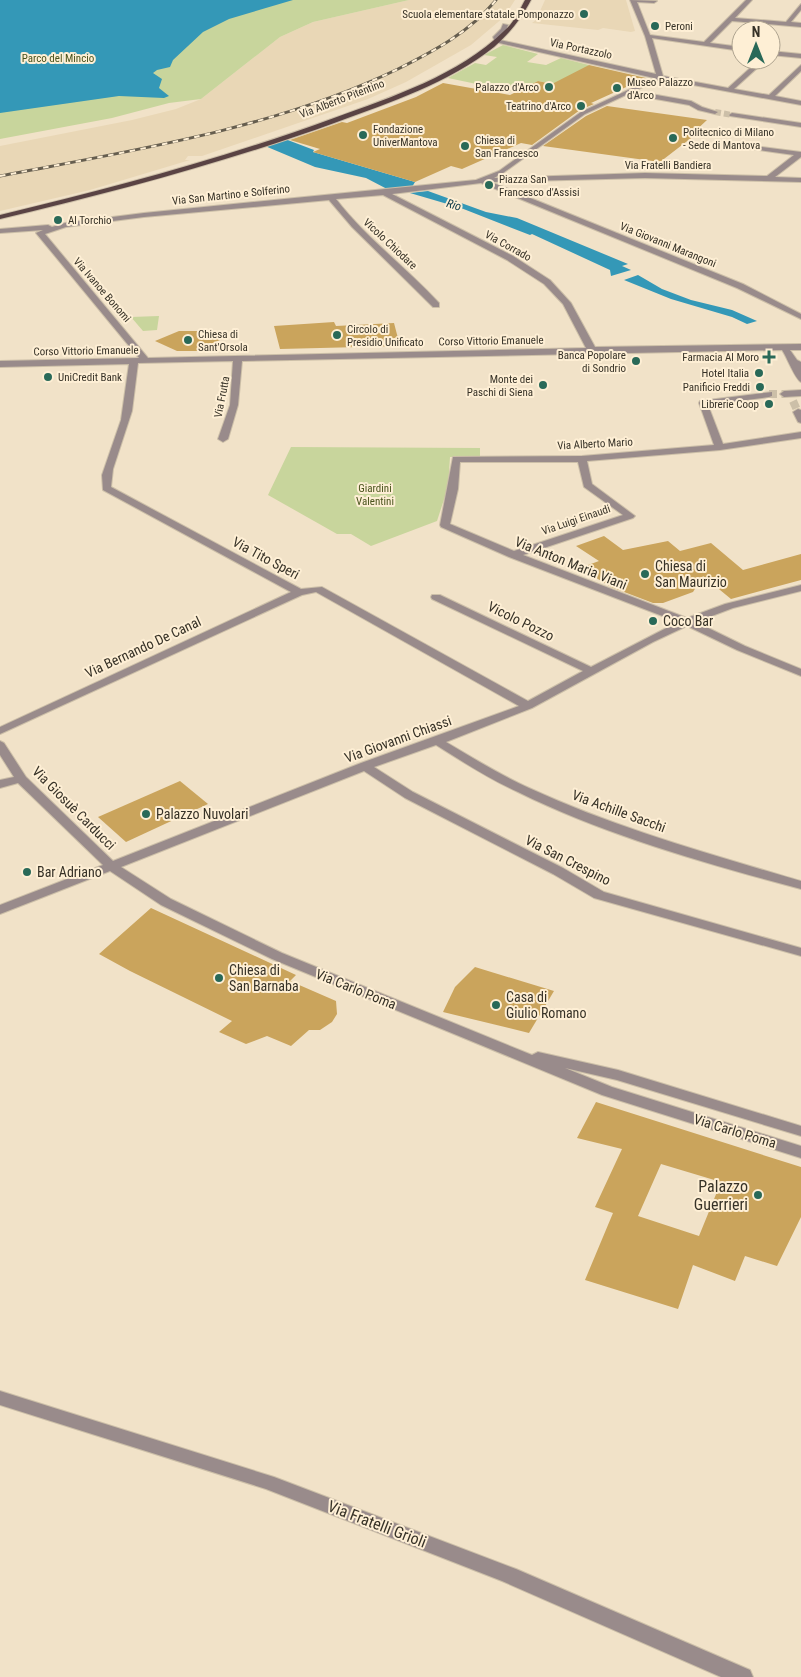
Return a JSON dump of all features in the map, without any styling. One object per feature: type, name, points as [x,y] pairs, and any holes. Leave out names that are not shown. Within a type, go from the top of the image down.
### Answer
[{"type":"main road","name":"Via Alberto Pitentino","points":[[0,217],[113,190],[287,136],[395,98],[438,78],[497,41],[510,29],[528,0]]},
{"type":"main road","name":"Via Alberto Pitentino","points":[[489,37],[520,14]]},
{"type":"main road","name":"Via Alberto Pitentino","points":[[261,143],[392,93],[428,76],[466,54]]},
{"type":"street","points":[[482,181],[501,172],[566,124],[600,104],[660,77],[635,0],[654,1]]},
{"type":"street","points":[[706,44],[749,0]]},
{"type":"street","points":[[786,24],[801,6]]},
{"type":"street","points":[[731,19],[801,25]]},
{"type":"street","name":"Via Alberto Pitentino","points":[[497,41],[496,36],[504,30],[505,25]]},
{"type":"street","points":[[648,36],[731,48]]},
{"type":"street","name":"Via Portazzolo","points":[[497,41],[660,77],[801,103]]},
{"type":"street","points":[[781,54],[801,56]]},
{"type":"street","points":[[770,98],[801,67]]},
{"type":"street","points":[[729,90],[752,70]]},
{"type":"street","points":[[626,92],[691,103],[700,110],[715,112]]},
{"type":"street","points":[[732,115],[801,125]]},
{"type":"street","points":[[747,147],[800,154]]},
{"type":"street","points":[[769,178],[800,154]]},
{"type":"street","name":"Via Fratelli Bandiera","points":[[526,178],[588,175],[801,180]]},
{"type":"street","points":[[526,178],[523,198],[482,181],[526,178]]},
{"type":"street","name":"Via San Martino e Solferino","points":[[40,233],[61,226],[155,214],[397,192],[482,181]]},
{"type":"street","name":"Via Corrado","points":[[385,193],[510,258],[547,282],[567,303],[592,350]]},
{"type":"street","name":"Vicolo Chiodare","points":[[331,197],[349,221],[436,305]]},
{"type":"street","name":"Via Giovanni Marangoni","points":[[523,198],[732,283],[801,317]]},
{"type":"street","points":[[0,231],[61,226]]},
{"type":"street","name":"Via Ivanoe Bonomi","points":[[40,233],[146,361]]},
{"type":"street","points":[[801,339],[784,347],[797,363],[801,379]]},
{"type":"street","name":"Corso Vittorio Emanuele","points":[[0,364],[592,350],[801,348]]},
{"type":"street","name":"Via Frutta","points":[[223,439],[234,405],[238,358]]},
{"type":"street","name":"Via Tito Speri","points":[[134,361],[131,398],[119,440],[107,472],[106,488],[299,592],[318,589],[528,706]]},
{"type":"street","points":[[789,396],[801,393]]},
{"type":"street","points":[[720,448],[704,403],[769,394]]},
{"type":"street","name":"Via Alberto Mario","points":[[445,524],[454,489],[456,460],[582,459],[720,448],[801,435]]},
{"type":"street","name":"Via Luigi Einaudi","points":[[513,555],[630,516],[587,485],[582,459]]},
{"type":"street","name":"Via Anton Maria Viani","points":[[445,524],[513,555],[641,606],[687,622],[741,648],[801,673]]},
{"type":"street","name":"Via Giovanni Chiassi","points":[[0,910],[365,766],[437,742],[528,706],[649,640],[687,622],[729,606],[801,588]]},
{"type":"street","name":"Via Bernando De Canal","points":[[0,730],[299,592]]},
{"type":"street","name":"Vicolo Pozzo","points":[[436,597],[592,672]]},
{"type":"street","name":"Via Achille Sacchi","points":[[437,742],[479,769],[596,821],[689,852],[801,885]]},
{"type":"street","name":"Via Giosuè Carducci","points":[[0,745],[21,778],[111,866]]},
{"type":"street","name":"Via San Crespino","points":[[365,766],[409,795],[599,894],[801,952]]},
{"type":"street","points":[[0,784],[21,778]]},
{"type":"street","name":"Via Carlo Poma","points":[[111,866],[166,902],[277,956],[607,1091],[801,1152]]},
{"type":"street","name":"Via Carlo Poma","points":[[499,1048],[618,1075],[801,1131]]},
{"type":"street","name":"Via Fratelli Grioli","points":[[0,1398],[268,1482],[509,1575],[743,1677]]},
{"type":"shaded area","points":[[409,0],[515,0],[504,17],[471,45],[406,82],[368,99],[202,156],[188,156],[185,160],[190,160],[90,190],[0,211],[0,146],[132,120],[176,109],[201,99],[280,37],[313,22]]},
{"type":"shaded area","name":"Scuola elementare statale Pomponazzo","points":[[545,0],[626,0],[635,31],[603,28],[598,30],[532,23],[536,20]]},
{"type":"green space","name":"Parco del Mincio","points":[[0,0],[409,0],[313,22],[280,37],[201,99],[169,103],[112,118],[0,139]]},
{"type":"green space","points":[[503,45],[538,54],[527,62],[546,65],[561,58],[589,65],[563,86],[538,81],[515,92],[448,78],[475,63],[486,65],[497,57],[484,55]]},
{"type":"green space","points":[[159,316],[157,330],[143,331],[131,317]]},
{"type":"green space","name":"Giardini Valentini","points":[[291,447],[480,448],[480,456],[450,457],[448,487],[437,521],[371,546],[351,534],[337,534],[268,495]]},
{"type":"water","name":"Parco del Mincio","points":[[0,0],[293,0],[229,19],[203,32],[173,60],[170,67],[153,73],[162,79],[159,88],[169,96],[164,98],[119,96],[0,113]]},
{"type":"water","name":"Rio","points":[[285,139],[314,150],[313,152],[415,182],[412,187],[389,190],[366,178],[315,167],[265,146]]},
{"type":"water","name":"Rio","points":[[428,191],[486,212],[517,218],[628,264],[622,266],[631,270],[611,276],[610,270],[532,234],[530,235],[461,208],[410,193]]},
{"type":"water","points":[[638,275],[662,289],[691,300],[732,310],[757,321],[747,324],[732,317],[671,299],[624,280]]},
{"type":"building","points":[[589,65],[646,78],[591,103],[594,104],[580,110],[532,145],[521,143],[462,169],[451,166],[415,182],[313,152],[320,149],[290,140],[342,122],[347,123],[416,97],[443,83],[510,95],[538,81],[552,84]]},
{"type":"building","name":"Politecnico di Milano - Sede di Mantova","points":[[607,106],[707,120],[692,134],[695,135],[660,162],[543,146],[586,116]]},
{"type":"building","name":"Circolo di Presidio Unificato","points":[[334,322],[336,326],[394,323],[400,346],[280,349],[274,326]]},
{"type":"building","name":"Chiesa di Sant'Orsola","points":[[179,331],[198,331],[224,338],[197,351],[177,351],[155,341]]},
{"type":"building","name":"Chiesa di San Maurizio","points":[[604,536],[623,550],[668,541],[680,551],[711,543],[743,570],[801,554],[801,580],[731,599],[703,576],[693,592],[663,603],[653,603],[611,587],[580,568],[599,561],[576,546]]},
{"type":"building","name":"Palazzo Nuvolari","points":[[180,781],[208,804],[126,842],[98,817]]},
{"type":"building","name":"Chiesa di San Barnaba","points":[[151,908],[296,975],[290,981],[336,1001],[337,1014],[332,1022],[320,1030],[309,1030],[291,1046],[267,1036],[246,1044],[219,1032],[232,1021],[99,954]]},
{"type":"building","name":"Casa di Giulio Romano","points":[[475,967],[554,991],[529,1033],[443,1012],[455,987]]},
{"type":"building","name":"Palazzo Guerrieri","points":[[596,1102],[801,1167],[801,1217],[777,1266],[745,1256],[735,1281],[693,1265],[678,1309],[585,1280],[613,1213],[595,1207],[622,1149],[577,1138]],"holes":[[[661,1164],[721,1182],[699,1236],[638,1216]]]},
{"type":"tunnel","points":[[715,112],[732,115]]},
{"type":"tunnel","points":[[769,394],[784,394]]},
{"type":"tunnel","points":[[793,401],[798,412]]},
{"type":"railway","points":[[0,176],[152,147],[203,135],[253,122],[351,90],[398,69],[451,40],[475,22],[496,0]]},
{"type":"place","name":"Scuola elementare statale Pomponazzo","points":[[584,14]]},
{"type":"place","name":"Peroni","points":[[655,26]]},
{"type":"place","name":"Palazzo d'Arco","points":[[549,87]]},
{"type":"place","name":"Museo Palazzo d'Arco","points":[[617,88]]},
{"type":"place","name":"Teatrino d'Arco","points":[[581,106]]},
{"type":"place","name":"Fondazione UniverMantova","points":[[363,135]]},
{"type":"place","name":"Politecnico di Milano - Sede di Mantova","points":[[673,138]]},
{"type":"place","name":"Chiesa di San Francesco","points":[[465,146]]},
{"type":"place","name":"Piazza San Francesco d'Assisi","points":[[489,185]]},
{"type":"place","name":"Al Torchio","points":[[58,220]]},
{"type":"place","name":"Circolo di Presidio Unificato","points":[[337,335]]},
{"type":"place","name":"Chiesa di Sant'Orsola","points":[[188,340]]},
{"type":"place","name":"Farmacia Al Moro","points":[[769,357]]},
{"type":"place","name":"Banca Popolare di Sondrio","points":[[636,361]]},
{"type":"place","name":"Hotel Italia","points":[[759,373]]},
{"type":"place","name":"UniCredit Bank","points":[[48,377]]},
{"type":"place","name":"Monte dei Paschi di Siena","points":[[543,385]]},
{"type":"place","name":"Panificio Freddi","points":[[760,387]]},
{"type":"place","name":"Librerie Coop","points":[[769,404]]},
{"type":"place","name":"Chiesa di San Maurizio","points":[[645,574]]},
{"type":"place","name":"Coco Bar","points":[[653,621]]},
{"type":"place","name":"Palazzo Nuvolari","points":[[146,814]]},
{"type":"place","name":"Bar Adriano","points":[[27,872]]},
{"type":"place","name":"Chiesa di San Barnaba","points":[[219,978]]},
{"type":"place","name":"Casa di Giulio Romano","points":[[496,1005]]},
{"type":"place","name":"Palazzo Guerrieri","points":[[758,1195]]}]
